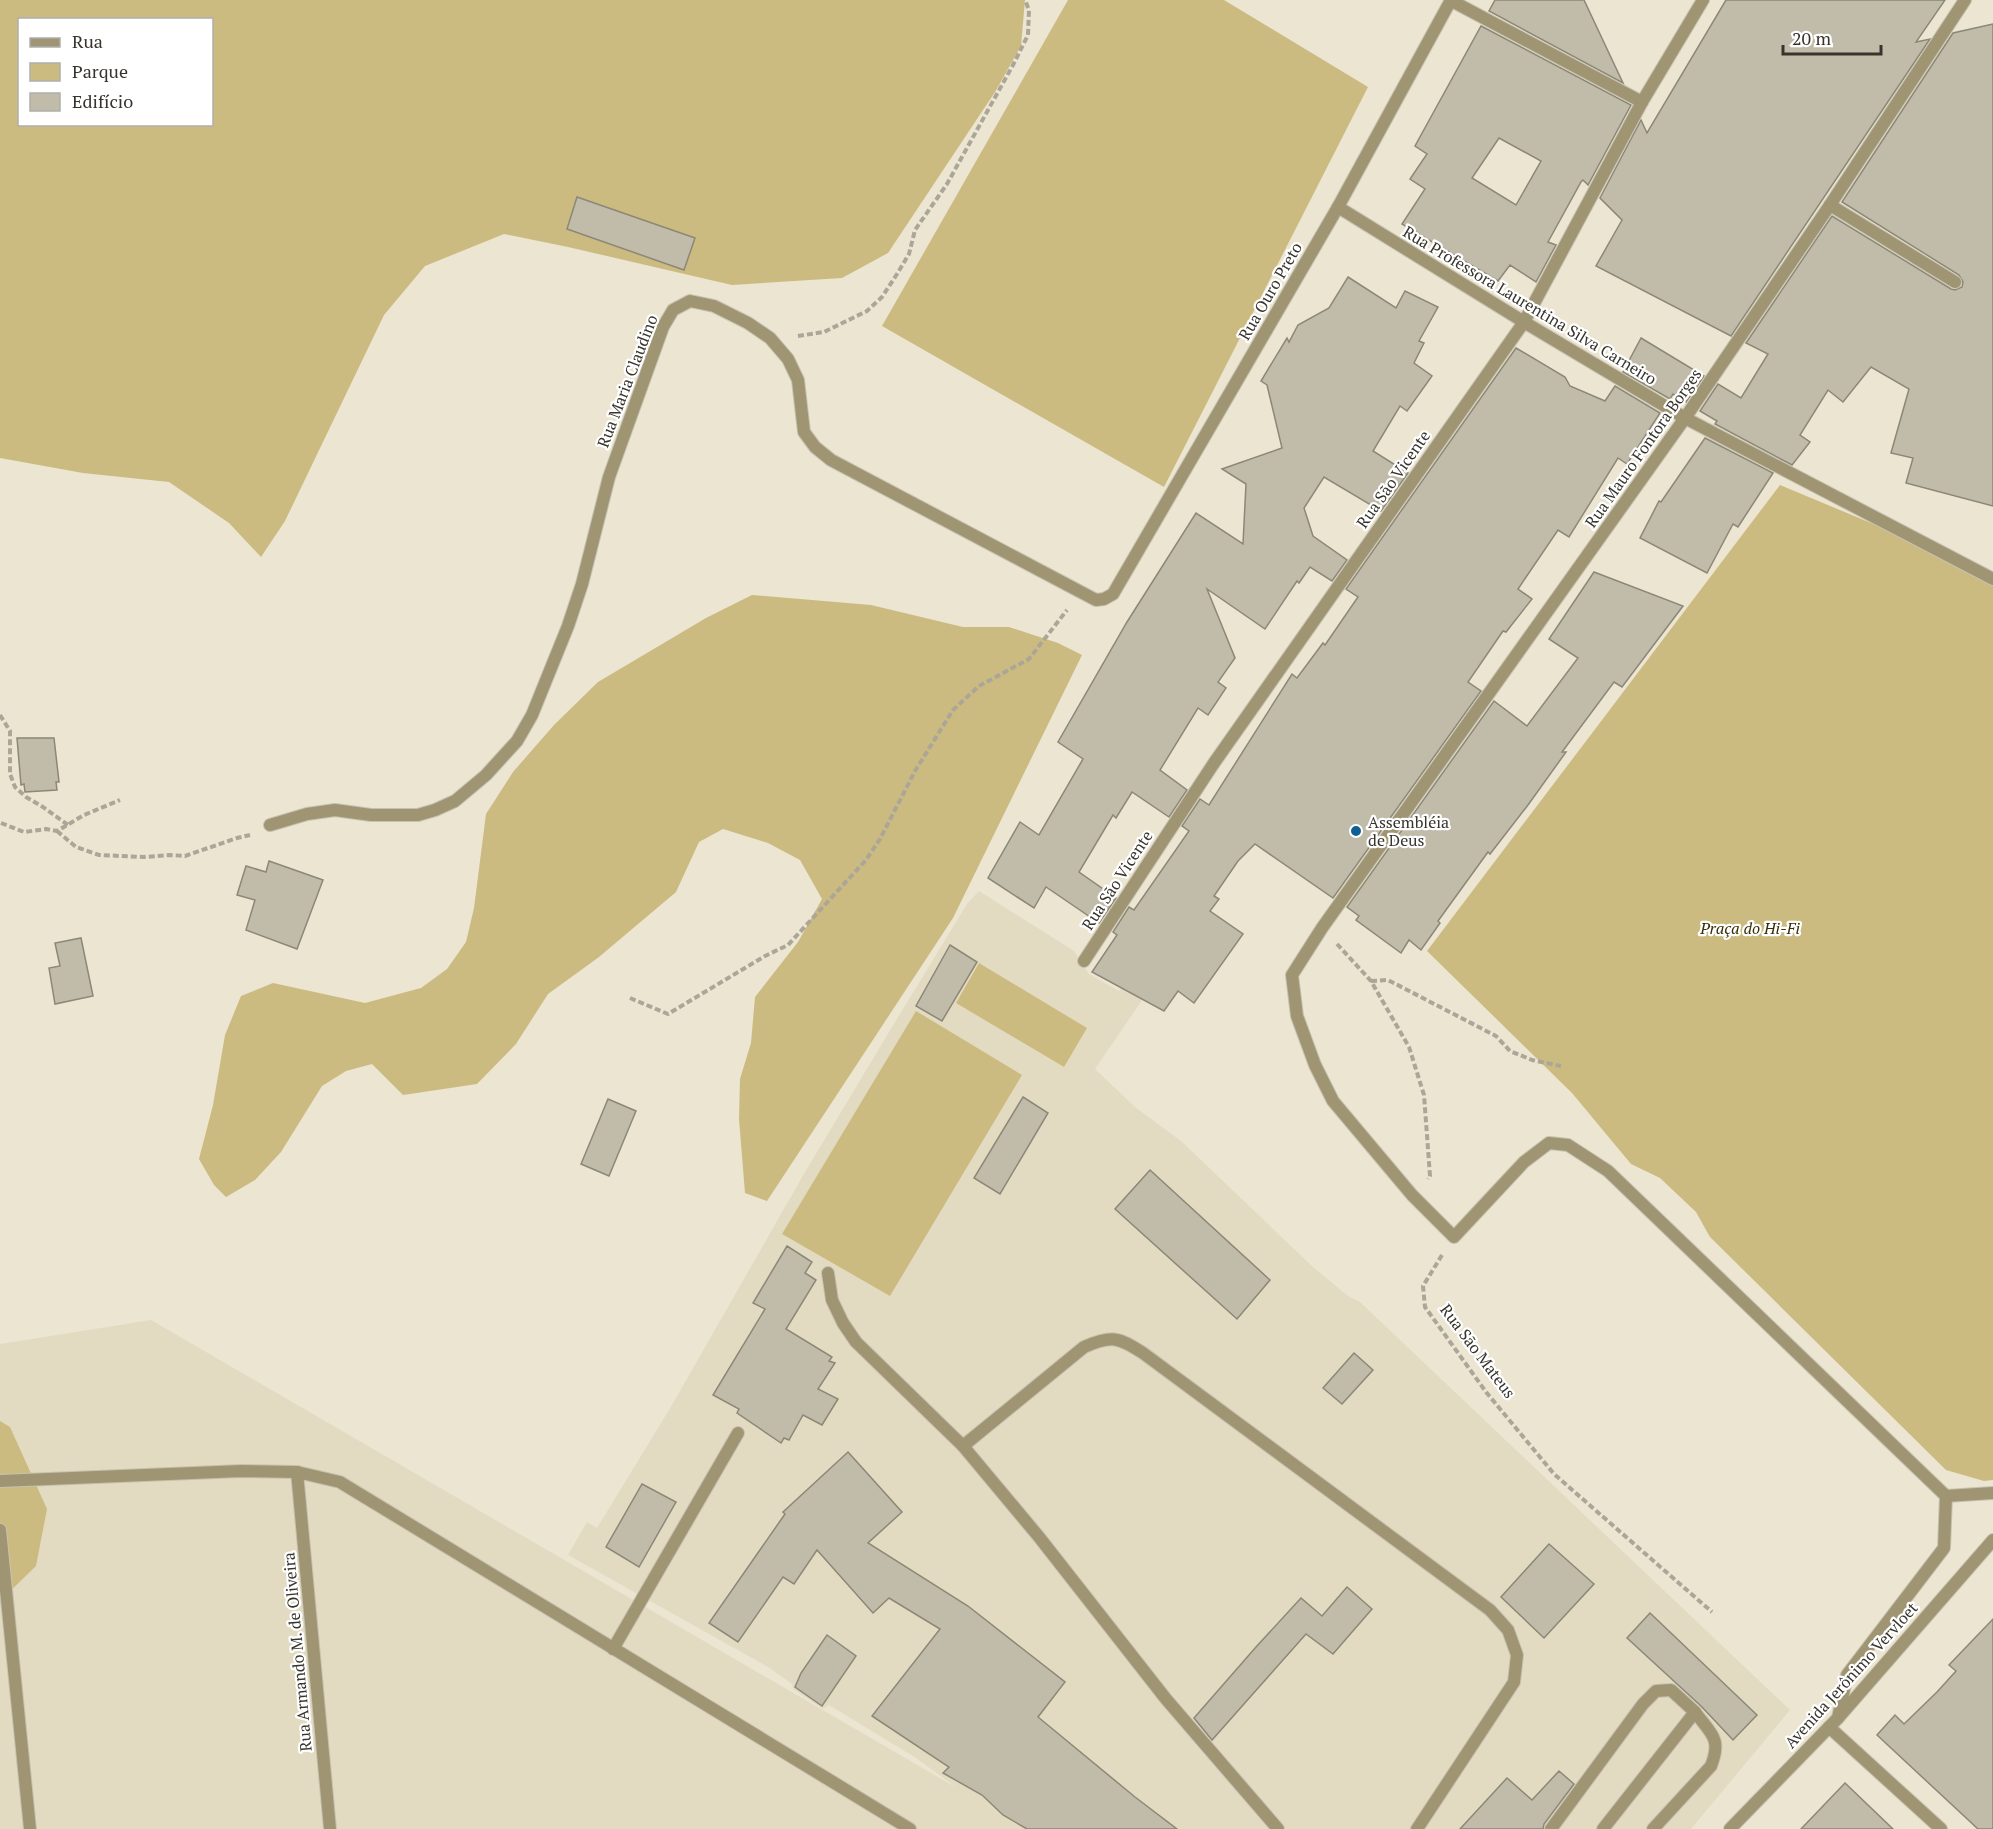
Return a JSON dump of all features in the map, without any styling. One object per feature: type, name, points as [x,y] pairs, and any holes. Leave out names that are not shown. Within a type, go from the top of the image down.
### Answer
[{"type":"street","points":[[1450,0],[1642,102]]},
{"type":"street","name":"Rua Ouro Preto","points":[[1113,594],[1338,207],[1450,0]]},
{"type":"street","name":"Rua São Vicente","points":[[1084,961],[1214,763],[1524,322],[1642,102],[1702,0]]},
{"type":"street","name":"Rua Mauro Fontora Borges","points":[[1412,1195],[1333,1101],[1315,1065],[1297,1016],[1292,975],[1322,928],[1685,418],[1830,205],[1965,0]]},
{"type":"street","points":[[1830,205],[1955,282]]},
{"type":"street","name":"Rua Professora Laurentina Silva Carneiro","points":[[1338,207],[1685,418],[1993,579]]},
{"type":"street","name":"Rua Maria Claudino","points":[[270,825],[308,814],[335,810],[395,816],[418,815],[435,810],[454,801],[486,775],[518,741],[532,715],[568,626],[582,584],[609,477],[663,327],[673,309],[690,301],[714,306],[748,323],[770,338],[788,358],[798,381],[804,432],[815,447],[831,460],[1096,600],[1113,594]]},
{"type":"street","points":[[1412,1195],[1454,1237],[1524,1162],[1549,1143],[1568,1145],[1608,1171],[1946,1496],[1993,1493]]},
{"type":"street","points":[[828,1273],[831,1300],[856,1342],[963,1446],[1166,1699],[1278,1829]]},
{"type":"street","points":[[963,1446],[1084,1347],[1103,1338],[1124,1340],[1490,1610],[1508,1630],[1517,1655],[1514,1682],[1417,1829]]},
{"type":"street","points":[[613,1649],[738,1433]]},
{"type":"street","points":[[0,1481],[241,1471],[297,1472],[340,1482],[910,1829]]},
{"type":"street","name":"Rua Armando M. de Oliveira","points":[[297,1472],[330,1829]]},
{"type":"street","points":[[1941,1829],[1834,1722],[1847,1675],[1944,1548],[1946,1496]]},
{"type":"street","points":[[0,1530],[30,1829]]},
{"type":"street","name":"Avenida Jerônimo Vervloet","points":[[1730,1829],[1834,1722],[1993,1540]]},
{"type":"street","points":[[1551,1829],[1643,1704],[1656,1691],[1671,1690],[1695,1712],[1716,1740],[1716,1754],[1711,1766],[1653,1829]]},
{"type":"street","points":[[1604,1829],[1695,1712]]},
{"type":"path","points":[[788,333],[798,336],[824,332],[867,311],[882,297],[909,254],[915,230],[946,184],[1028,35],[1029,10],[1025,0]]},
{"type":"path","points":[[630,998],[668,1014],[765,956],[788,945],[866,860],[880,839],[915,771],[953,710],[979,686],[1029,659],[1082,592]]},
{"type":"path","points":[[0,715],[10,731],[10,774],[15,787],[68,825]]},
{"type":"path","points":[[57,831],[84,815],[120,800]]},
{"type":"path","points":[[1,823],[24,832],[46,829],[57,831],[76,847],[99,855],[144,857],[185,856],[237,838],[254,835],[270,825]]},
{"type":"path","points":[[1322,928],[1371,981],[1409,1047],[1424,1095],[1430,1176],[1412,1195]]},
{"type":"path","points":[[1371,981],[1388,980],[1496,1036],[1510,1051],[1532,1060],[1561,1066]]},
{"type":"path","name":"Rua São Mateus","points":[[1454,1237],[1423,1286],[1425,1307],[1486,1392],[1554,1474],[1712,1612]]},
{"type":"shaded area","points":[[979,891],[1074,951],[1089,974],[1119,991],[1125,982],[1145,996],[1095,1069],[1135,1107],[1181,1141],[1313,1267],[1348,1296],[1360,1302],[1790,1710],[1691,1829],[0,1829],[0,1344],[151,1320],[957,1788],[916,1758],[829,1705],[823,1709],[793,1689],[792,1684],[768,1667],[568,1555],[587,1522],[597,1528],[672,1405],[805,1172],[967,904]]},
{"type":"green space","points":[[0,0],[1025,0],[1021,46],[995,92],[888,253],[842,278],[732,285],[504,234],[425,266],[384,315],[285,521],[261,557],[229,523],[169,482],[83,473],[0,458]]},
{"type":"green space","points":[[1068,0],[1224,0],[1368,87],[1164,487],[882,326]]},
{"type":"green space","name":"Praça do Hi-Fi","points":[[1780,485],[1950,556],[1993,579],[1993,1480],[1984,1481],[1946,1470],[1710,1237],[1696,1212],[1660,1178],[1631,1164],[1572,1093],[1427,951]]},
{"type":"green space","points":[[752,595],[871,605],[963,627],[1009,627],[1058,643],[1082,655],[953,918],[767,1201],[745,1193],[739,1119],[740,1079],[751,1043],[755,997],[798,942],[822,899],[800,860],[768,843],[723,829],[699,842],[676,892],[599,957],[548,994],[516,1044],[477,1084],[403,1095],[372,1064],[346,1071],[322,1086],[281,1152],[255,1180],[226,1197],[214,1185],[199,1159],[213,1105],[225,1035],[241,996],[273,983],[365,1003],[421,988],[447,969],[466,942],[474,908],[486,814],[513,772],[554,725],[598,682],[706,618]]},
{"type":"green space","points":[[979,963],[1087,1028],[1064,1067],[956,1003]]},
{"type":"green space","points":[[916,1011],[1022,1075],[890,1296],[782,1234]]},
{"type":"green space","points":[[0,1421],[10,1427],[47,1509],[36,1566],[0,1601]]},
{"type":"building","points":[[1495,0],[1584,0],[1623,83],[1489,11]]},
{"type":"building","points":[[1726,0],[1945,0],[1916,42],[1930,39],[1731,336],[1596,266],[1622,220],[1600,198],[1641,120],[1647,133]]},
{"type":"building","points":[[1993,24],[1993,506],[1906,483],[1913,458],[1891,453],[1909,389],[1871,367],[1843,402],[1828,390],[1800,435],[1810,442],[1792,465],[1715,424],[1717,421],[1700,411],[1718,384],[1741,398],[1768,354],[1746,343],[1832,216],[1951,289],[1962,287],[1963,282],[1959,275],[1842,202],[1953,33]]},
{"type":"building","points":[[1481,26],[1631,105],[1588,185],[1583,180],[1581,182],[1548,242],[1556,245],[1536,282],[1510,265],[1498,281],[1402,224],[1425,189],[1410,179],[1427,154],[1415,146]],"holes":[[[1499,138],[1541,161],[1516,205],[1472,178]]]},
{"type":"building","points":[[577,197],[695,238],[684,270],[567,229]]},
{"type":"building","points":[[1348,277],[1396,308],[1405,291],[1438,307],[1419,341],[1424,343],[1414,363],[1432,376],[1407,411],[1400,406],[1373,451],[1408,473],[1381,511],[1324,477],[1304,508],[1313,536],[1347,560],[1332,581],[1310,567],[1299,583],[1297,581],[1265,629],[1207,589],[1235,658],[1218,682],[1226,688],[1208,715],[1198,708],[1160,770],[1187,790],[1169,817],[1132,792],[1116,818],[1113,815],[1079,872],[1116,898],[1099,923],[1046,887],[1034,908],[988,878],[1020,822],[1039,835],[1083,759],[1058,742],[1127,622],[1196,513],[1243,544],[1246,484],[1222,469],[1282,448],[1267,385],[1261,381],[1287,338],[1289,342],[1298,325],[1329,308]]},
{"type":"building","points":[[1641,338],[1704,376],[1686,402],[1673,394],[1670,399],[1623,372]]},
{"type":"building","points":[[1516,348],[1565,377],[1570,386],[1605,401],[1615,386],[1660,413],[1627,464],[1618,458],[1569,537],[1558,530],[1518,589],[1532,599],[1506,632],[1503,631],[1468,682],[1481,691],[1333,898],[1255,844],[1238,861],[1214,896],[1219,899],[1210,911],[1243,934],[1194,1003],[1178,991],[1164,1011],[1092,972],[1117,935],[1113,932],[1129,907],[1134,910],[1189,831],[1182,826],[1200,799],[1209,805],[1292,674],[1297,678],[1323,643],[1325,645],[1358,597],[1346,589]]},
{"type":"building","points":[[1705,438],[1773,473],[1738,527],[1733,524],[1707,573],[1640,538],[1659,501],[1661,502]]},
{"type":"building","points":[[1594,572],[1683,606],[1622,687],[1614,682],[1562,752],[1566,752],[1528,805],[1490,854],[1488,852],[1438,921],[1440,923],[1421,950],[1409,940],[1401,953],[1356,920],[1359,916],[1347,907],[1494,701],[1527,726],[1578,658],[1549,639]]},
{"type":"building","points":[[17,738],[54,738],[59,782],[56,782],[57,790],[25,792],[24,784],[21,785]]},
{"type":"building","points":[[269,861],[323,880],[297,949],[246,930],[255,900],[237,895],[246,866],[266,872]]},
{"type":"building","points":[[81,938],[93,996],[55,1004],[49,968],[60,966],[55,943]]},
{"type":"building","points":[[950,945],[977,962],[942,1021],[916,1006]]},
{"type":"building","points":[[1023,1097],[1048,1113],[1000,1194],[974,1178]]},
{"type":"building","points":[[608,1099],[636,1111],[609,1176],[581,1164]]},
{"type":"building","points":[[1150,1170],[1270,1280],[1237,1319],[1115,1209]]},
{"type":"building","points":[[787,1246],[812,1262],[805,1273],[816,1280],[786,1329],[832,1357],[829,1361],[835,1363],[818,1389],[838,1399],[822,1425],[803,1415],[789,1440],[784,1438],[781,1443],[737,1413],[739,1409],[713,1395],[765,1309],[753,1303]]},
{"type":"building","points":[[1354,1353],[1373,1370],[1342,1404],[1323,1388]]},
{"type":"building","points":[[848,1452],[902,1512],[868,1543],[968,1606],[1065,1682],[1038,1717],[1177,1829],[1027,1829],[1003,1815],[982,1795],[943,1773],[949,1767],[872,1716],[940,1629],[889,1598],[873,1613],[817,1550],[794,1584],[783,1577],[738,1642],[709,1623],[785,1514],[783,1512]]},
{"type":"building","points":[[642,1484],[676,1502],[639,1567],[606,1547]]},
{"type":"building","points":[[1549,1544],[1594,1584],[1544,1638],[1501,1597]]},
{"type":"building","points":[[1347,1587],[1372,1609],[1333,1654],[1306,1634],[1212,1740],[1194,1718],[1256,1647],[1301,1598],[1322,1616]]},
{"type":"building","points":[[1650,1613],[1757,1715],[1733,1740],[1701,1706],[1627,1638]]},
{"type":"building","points":[[1993,1619],[1993,1829],[1978,1829],[1877,1735],[1895,1715],[1904,1724],[1937,1692],[1956,1671],[1949,1665]]},
{"type":"building","points":[[827,1635],[856,1656],[822,1706],[795,1687],[801,1673]]},
{"type":"building","points":[[1559,1771],[1574,1784],[1544,1824],[1543,1829],[1460,1829],[1507,1778],[1532,1800]]},
{"type":"building","points":[[1845,1783],[1893,1829],[1801,1829]]},
{"type":"place","name":"Assembléia de Deus","points":[[1356,831]]}]
